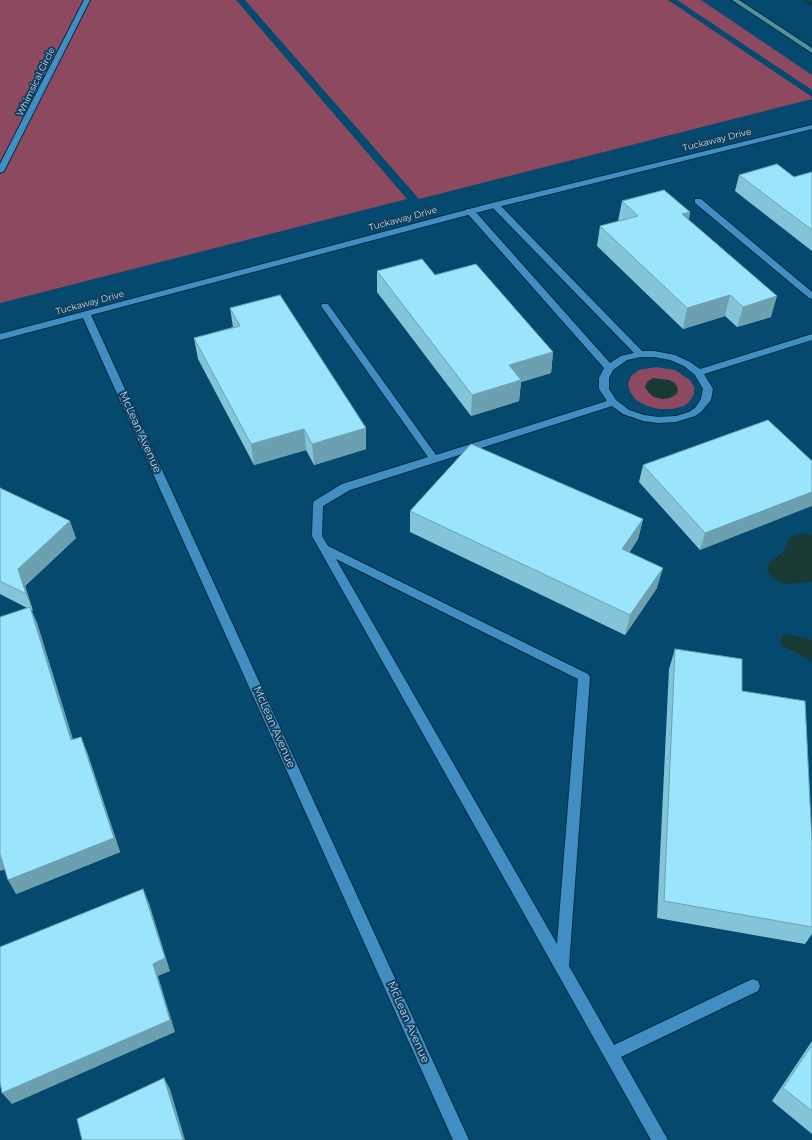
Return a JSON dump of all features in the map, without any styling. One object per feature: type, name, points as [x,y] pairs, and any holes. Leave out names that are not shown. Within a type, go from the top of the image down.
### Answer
[{"type":"main road","points":[[735,0],[812,51]]},
{"type":"street","name":"Whimsical Circle","points":[[0,171],[87,0]]},
{"type":"street","name":"Tuckaway Drive","points":[[0,337],[470,211],[812,127]]},
{"type":"street","points":[[698,201],[812,296]]},
{"type":"street","points":[[495,205],[640,354]]},
{"type":"street","points":[[470,211],[609,368]]},
{"type":"street","points":[[324,306],[434,459]]},
{"type":"street","name":"McLean Avenue","points":[[86,314],[461,1140]]},
{"type":"street","points":[[699,373],[812,336]]},
{"type":"street","points":[[640,354],[654,354],[672,357],[687,364],[699,373],[708,389],[706,400],[698,410],[692,414],[676,419],[650,419],[626,412],[612,402],[604,389],[604,378],[609,368],[624,358],[640,354]]},
{"type":"street","points":[[612,402],[346,487],[318,504],[317,536],[660,1140]]},
{"type":"street","points":[[323,547],[584,676],[562,968]]},
{"type":"street","points":[[612,1054],[753,986]]},
{"type":"shaded area","points":[[0,0],[236,0],[407,199],[0,303]]},
{"type":"shaded area","points":[[245,0],[668,0],[812,97],[812,99],[419,199]]},
{"type":"shaded area","points":[[677,0],[701,0],[812,75],[812,90]]},
{"type":"shaded area","points":[[656,367],[675,370],[690,380],[694,387],[694,394],[690,401],[684,406],[672,409],[659,409],[647,406],[636,400],[630,392],[628,384],[631,376],[639,370]]},
{"type":"shaded area","points":[[653,378],[669,380],[675,383],[678,389],[677,394],[670,398],[662,399],[654,397],[645,387],[647,382]]},
{"type":"shaded area","points":[[804,533],[812,535],[812,582],[787,584],[776,581],[767,570],[769,563],[784,551],[791,537]]},
{"type":"shaded area","points":[[788,634],[812,640],[812,662],[782,645],[780,640],[783,635]]},
{"type":"building","points":[[777,164],[794,177],[812,172],[812,230],[739,175]]},
{"type":"building","points":[[664,190],[690,212],[682,214],[777,296],[743,307],[730,295],[687,308],[600,226],[638,216],[622,201]]},
{"type":"building","points":[[422,259],[435,275],[476,264],[553,352],[509,365],[521,380],[472,395],[377,271]]},
{"type":"building","points":[[280,295],[366,428],[312,444],[304,429],[251,444],[194,338],[240,326],[230,308]]},
{"type":"building","points":[[768,420],[812,461],[812,492],[705,533],[643,465]]},
{"type":"building","points":[[471,444],[643,519],[622,549],[663,568],[630,615],[410,511]]},
{"type":"building","points":[[0,488],[70,521],[18,569],[26,594],[0,581]]},
{"type":"building","points":[[30,607],[71,740],[81,737],[114,838],[8,880],[0,854],[0,617]]},
{"type":"building","points":[[675,649],[742,659],[742,691],[805,701],[812,842],[812,927],[664,901]]},
{"type":"building","points":[[143,889],[165,958],[153,964],[170,1020],[2,1093],[0,1082],[0,947]]},
{"type":"building","points":[[812,1045],[812,1111],[783,1088]]},
{"type":"building","points":[[164,1078],[183,1140],[82,1140],[77,1119]]},
{"type":"waterway","points":[[805,0],[812,4]]}]
